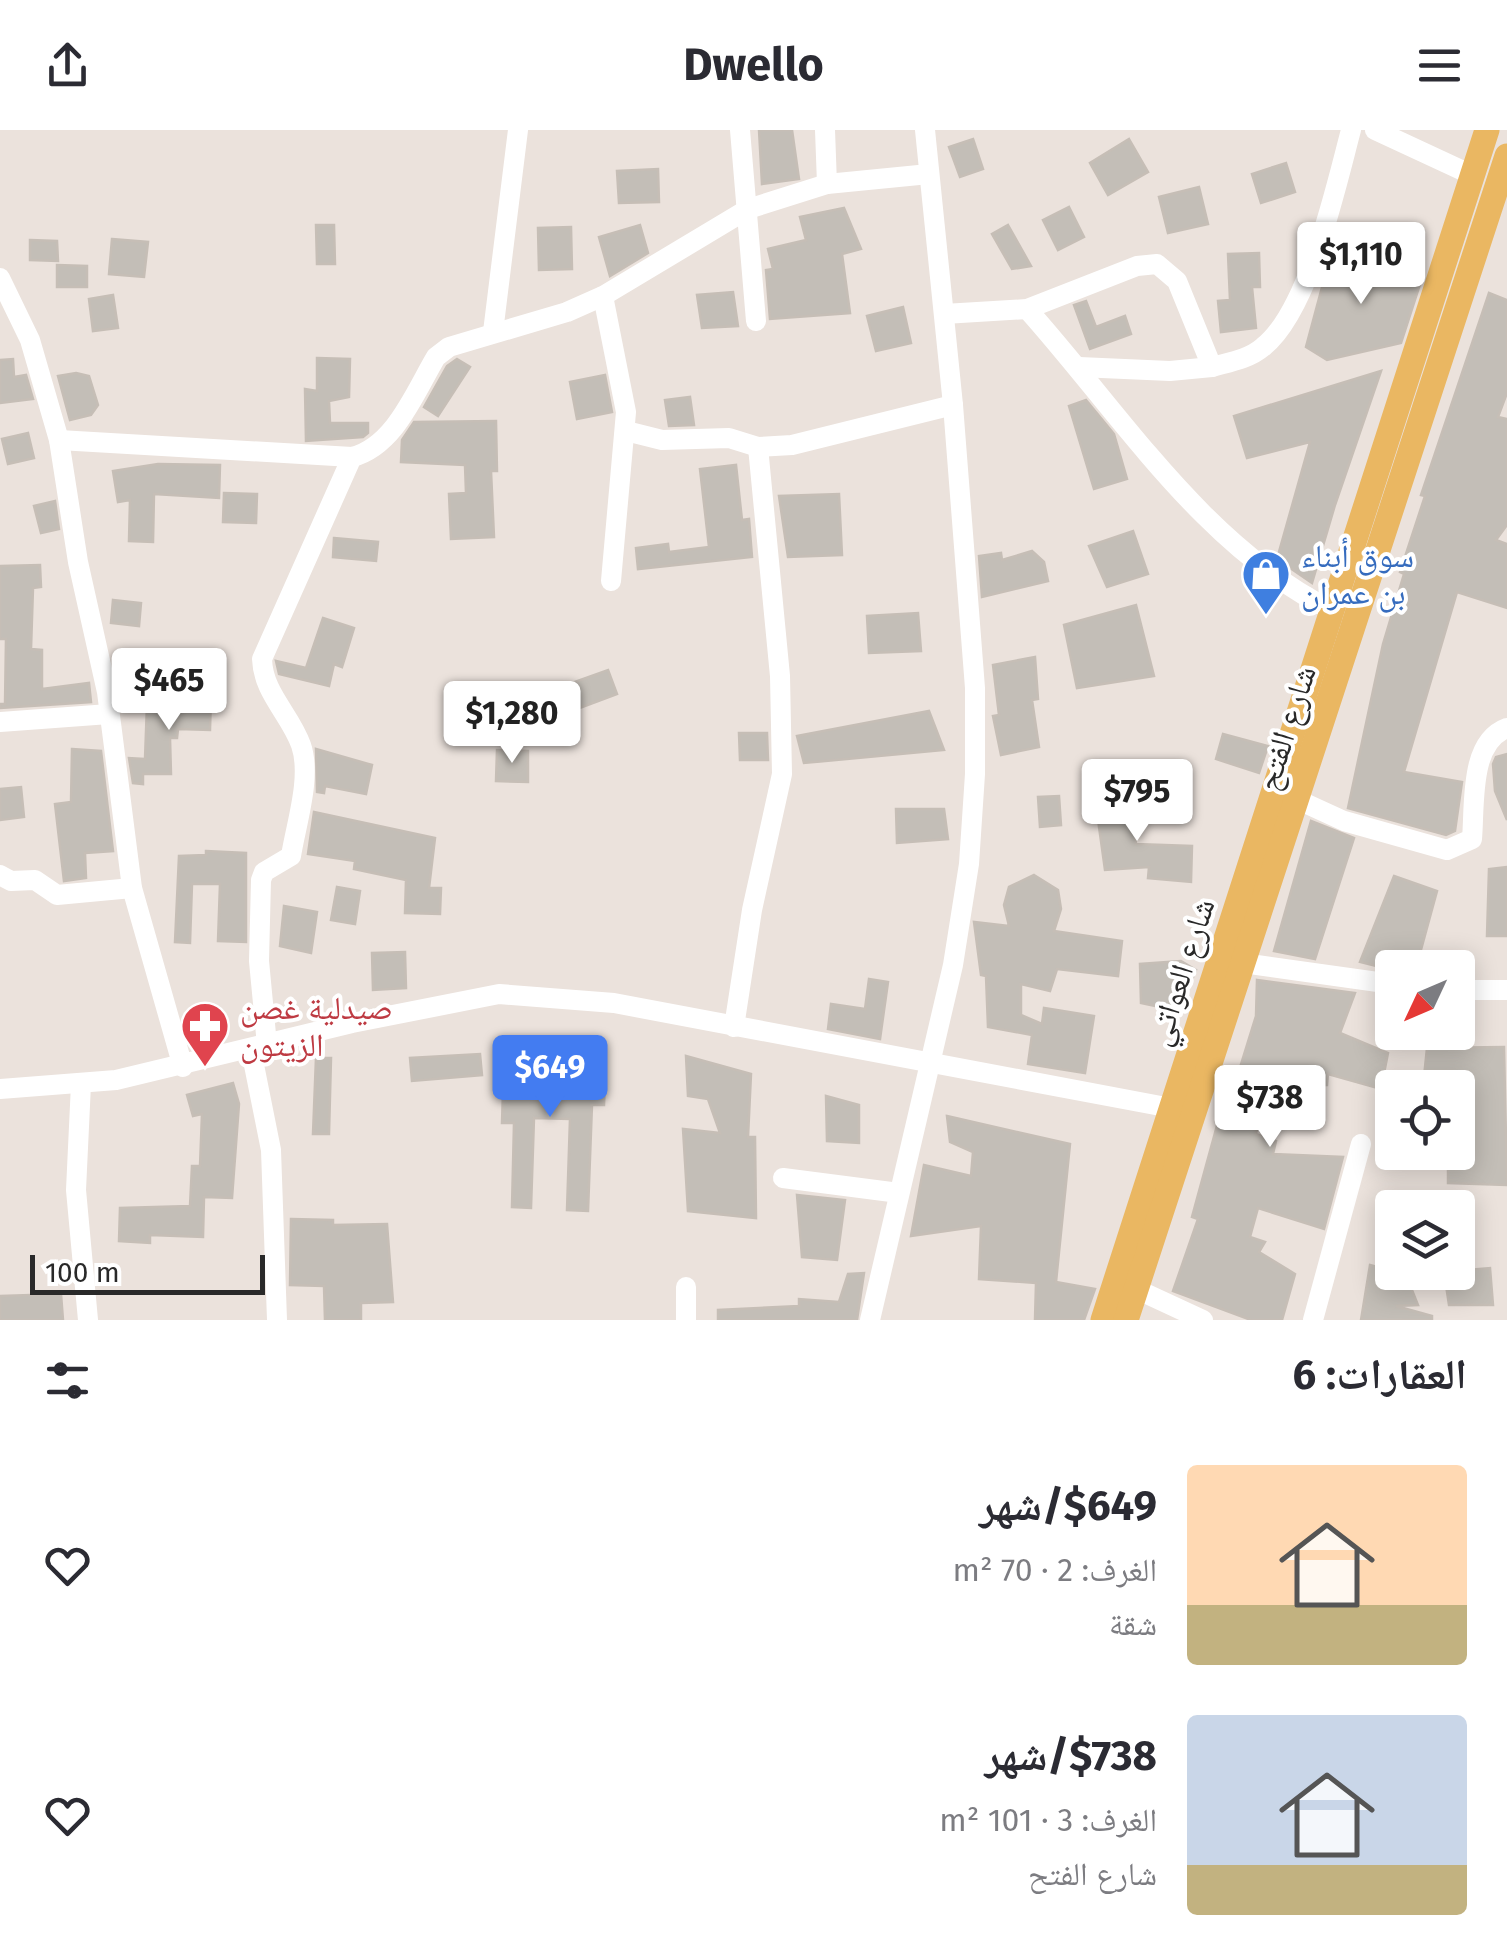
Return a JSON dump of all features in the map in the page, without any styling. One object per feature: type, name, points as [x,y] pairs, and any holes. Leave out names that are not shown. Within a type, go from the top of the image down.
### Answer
[{"type":"main road","name":"شارع العواتي","points":[[1102,1320],[1183,1110],[1285,794],[1331,610],[1487,130]]},
{"type":"main road","name":"شارع الفتح","points":[[1126,1320],[1183,1110],[1243,963],[1285,794],[1507,156]]},
{"type":"street","points":[[493,332],[518,130]]},
{"type":"street","points":[[740,130],[756,320]]},
{"type":"street","points":[[826,130],[827,184]]},
{"type":"street","points":[[870,1320],[959,932],[975,774],[975,688],[953,405],[924,130]]},
{"type":"street","points":[[1079,367],[1170,371],[1212,367],[1251,356],[1268,344],[1290,312],[1324,231],[1351,130]]},
{"type":"street","points":[[1374,130],[1472,175]]},
{"type":"street","points":[[59,440],[352,457],[367,453],[385,439],[436,357],[449,347],[567,312],[603,296],[748,208],[827,184],[929,174]]},
{"type":"street","points":[[944,314],[1026,309],[1120,272],[1157,264],[1177,281],[1212,367]]},
{"type":"street","points":[[0,278],[30,340],[59,440],[109,714],[132,888],[183,1066]]},
{"type":"street","points":[[603,296],[626,431],[611,581]]},
{"type":"street","points":[[1026,309],[1188,498],[1258,567],[1331,610]]},
{"type":"street","points":[[626,431],[662,440],[729,438],[758,447],[814,442],[953,405]]},
{"type":"street","points":[[734,1026],[752,910],[782,774],[780,676],[758,447]]},
{"type":"street","points":[[277,1320],[270,1150],[259,1047],[261,880],[264,872],[291,856],[304,770],[302,746],[262,677],[262,659],[352,457]]},
{"type":"street","points":[[0,722],[109,714]]},
{"type":"street","points":[[1285,794],[1344,821],[1447,850],[1460,847],[1472,839],[1481,752],[1489,738],[1507,728]]},
{"type":"street","points":[[0,875],[11,881],[34,880],[57,896],[132,888]]},
{"type":"street","points":[[1243,963],[1375,982]]},
{"type":"street","points":[[1475,990],[1507,990]]},
{"type":"street","points":[[0,1090],[81,1084],[183,1066],[499,994],[614,1002],[928,1066],[1183,1110]]},
{"type":"street","points":[[81,1084],[76,1190],[88,1320]]},
{"type":"street","points":[[1313,1320],[1361,1144]]},
{"type":"street","points":[[783,1178],[899,1193]]},
{"type":"street","points":[[686,1287],[686,1320]]},
{"type":"street","points":[[1136,1289],[1203,1320]]},
{"type":"building","points":[[759,130],[792,130],[799,179],[762,184]]},
{"type":"building","points":[[973,139],[983,169],[960,177],[949,147]]},
{"type":"building","points":[[1129,139],[1148,172],[1108,195],[1090,163]]},
{"type":"building","points":[[1286,163],[1295,192],[1261,203],[1252,174]]},
{"type":"building","points":[[658,169],[659,202],[619,203],[617,171]]},
{"type":"building","points":[[1199,187],[1208,224],[1168,233],[1159,197]]},
{"type":"building","points":[[1069,207],[1084,237],[1058,250],[1043,220]]},
{"type":"building","points":[[844,208],[861,249],[842,254],[850,313],[770,319],[766,270],[773,269],[768,249],[806,240],[800,217]]},
{"type":"building","points":[[316,225],[334,225],[335,264],[317,264]]},
{"type":"building","points":[[640,225],[648,253],[610,276],[599,237]]},
{"type":"building","points":[[1008,225],[1031,266],[1012,269],[992,234]]},
{"type":"building","points":[[571,227],[572,269],[539,270],[538,228]]},
{"type":"building","points":[[112,239],[148,242],[144,277],[109,274]]},
{"type":"building","points":[[30,240],[57,241],[58,261],[30,260]]},
{"type":"building","points":[[1332,250],[1422,278],[1401,343],[1327,360],[1306,347]]},
{"type":"building","points":[[1259,253],[1260,287],[1252,287],[1256,328],[1221,332],[1218,301],[1230,300],[1228,254]]},
{"type":"building","points":[[57,265],[87,266],[87,287],[57,287]]},
{"type":"building","points":[[733,292],[738,326],[702,328],[697,295]]},
{"type":"building","points":[[1489,293],[1507,300],[1507,393],[1498,417],[1507,419],[1507,525],[1496,540],[1507,544],[1507,608],[1457,592],[1404,772],[1462,782],[1455,831],[1446,835],[1348,808],[1383,644],[1404,574],[1400,572],[1425,496],[1421,495]]},
{"type":"building","points":[[113,295],[118,328],[93,331],[89,299]]},
{"type":"building","points":[[1086,301],[1096,327],[1125,316],[1131,334],[1090,349],[1074,305]]},
{"type":"building","points":[[903,307],[911,343],[876,351],[867,316]]},
{"type":"building","points":[[317,358],[350,359],[349,397],[329,401],[330,423],[368,423],[368,433],[363,437],[306,441],[305,389],[317,391]]},
{"type":"building","points":[[13,359],[14,377],[26,375],[33,399],[0,403],[0,360]]},
{"type":"building","points":[[457,359],[470,367],[438,416],[424,407],[447,366]]},
{"type":"building","points":[[1381,371],[1312,583],[1277,559],[1310,442],[1247,458],[1234,416]]},
{"type":"building","points":[[605,375],[612,412],[577,419],[570,382]]},
{"type":"building","points":[[58,376],[89,376],[98,405],[91,415],[70,420]]},
{"type":"building","points":[[690,397],[694,425],[669,426],[665,400]]},
{"type":"building","points":[[1086,400],[1114,434],[1127,479],[1094,489],[1069,406]]},
{"type":"building","points":[[496,421],[497,471],[491,471],[494,537],[451,539],[449,494],[466,493],[465,465],[401,462],[402,440],[414,422]]},
{"type":"building","points":[[28,433],[34,458],[8,464],[2,439]]},
{"type":"building","points":[[158,464],[220,465],[219,498],[154,494],[153,542],[129,541],[130,500],[118,502],[113,471]]},
{"type":"building","points":[[736,465],[742,520],[749,519],[752,557],[638,569],[636,548],[668,544],[669,552],[709,547],[700,469]]},
{"type":"building","points":[[224,493],[257,494],[256,523],[223,522]]},
{"type":"building","points":[[839,494],[842,555],[788,557],[779,496]]},
{"type":"building","points":[[55,501],[59,529],[41,533],[34,506]]},
{"type":"building","points":[[1133,531],[1148,574],[1107,587],[1089,546]]},
{"type":"building","points":[[334,538],[378,542],[376,561],[333,557]]},
{"type":"building","points":[[1032,551],[1044,562],[1048,581],[982,597],[979,556],[1001,553],[1002,560]]},
{"type":"building","points":[[40,565],[41,587],[33,588],[31,649],[42,650],[42,689],[89,683],[91,702],[0,708],[0,704],[5,704],[6,639],[0,639],[0,566]]},
{"type":"building","points":[[113,600],[141,603],[139,626],[111,623]]},
{"type":"building","points":[[1136,605],[1154,676],[1077,688],[1064,625]]},
{"type":"building","points":[[918,613],[921,651],[869,653],[867,616]]},
{"type":"building","points":[[323,618],[354,628],[342,667],[334,664],[329,686],[279,674],[276,661],[306,668]]},
{"type":"building","points":[[123,655],[149,656],[148,686],[122,685]]},
{"type":"building","points":[[1035,657],[1038,699],[1032,700],[1039,747],[1001,755],[993,716],[999,715],[993,665]]},
{"type":"building","points":[[608,670],[617,694],[564,714],[555,689]]},
{"type":"building","points":[[449,685],[474,685],[474,707],[449,708]]},
{"type":"building","points":[[186,695],[211,696],[210,730],[178,729],[177,738],[170,738],[171,774],[143,774],[143,784],[133,783],[129,758],[145,759],[147,704],[186,705]]},
{"type":"building","points":[[929,711],[944,750],[804,763],[797,736]]},
{"type":"building","points":[[739,733],[767,733],[768,760],[740,760]]},
{"type":"building","points":[[1223,734],[1268,746],[1259,773],[1216,759]]},
{"type":"building","points":[[72,749],[101,751],[113,851],[85,853],[86,878],[64,881],[55,804],[71,802]]},
{"type":"building","points":[[316,749],[372,765],[366,794],[325,786],[324,793],[317,792]]},
{"type":"building","points":[[497,750],[528,751],[528,782],[496,781]]},
{"type":"building","points":[[1507,754],[1507,820],[1495,791],[1493,764],[1496,757]]},
{"type":"building","points":[[21,787],[24,817],[0,820],[0,789]]},
{"type":"building","points":[[1059,796],[1061,825],[1040,827],[1038,797]]},
{"type":"building","points":[[1132,797],[1136,844],[1192,846],[1191,882],[1148,878],[1149,867],[1105,870],[1095,798]]},
{"type":"building","points":[[896,809],[944,809],[948,839],[897,843]]},
{"type":"building","points":[[314,812],[435,838],[429,888],[441,888],[440,914],[405,913],[406,880],[354,869],[355,861],[308,854]]},
{"type":"building","points":[[1311,821],[1354,838],[1315,959],[1274,951]]},
{"type":"building","points":[[206,851],[246,853],[246,942],[218,941],[220,884],[192,884],[190,943],[175,942],[179,856],[206,855]]},
{"type":"building","points":[[1507,867],[1507,936],[1487,936],[1489,869]]},
{"type":"building","points":[[1034,875],[1058,890],[1061,909],[1054,931],[1122,941],[1118,976],[1057,969],[1050,991],[1021,984],[1021,1015],[1042,1024],[1044,1008],[1094,1016],[1085,1073],[1028,1064],[1032,1035],[988,1027],[986,976],[981,975],[974,922],[1009,926],[1004,905],[1009,887]]},
{"type":"building","points":[[1394,876],[1437,891],[1421,950],[1375,950],[1375,966],[1360,962]]},
{"type":"building","points":[[337,887],[360,891],[355,924],[331,920]]},
{"type":"building","points":[[284,906],[317,912],[311,953],[280,946]]},
{"type":"building","points":[[405,952],[406,988],[373,990],[372,953]]},
{"type":"building","points":[[1181,961],[1196,970],[1179,1011],[1141,1003],[1140,964]]},
{"type":"building","points":[[869,979],[888,982],[880,1039],[828,1029],[831,1004],[865,1009]]},
{"type":"building","points":[[1257,980],[1355,993],[1340,1033],[1388,1053],[1385,1070],[1375,1070],[1375,1087],[1328,1074],[1327,1085],[1295,1086],[1295,1113],[1262,1104],[1256,1134],[1276,1141],[1273,1154],[1343,1157],[1324,1229],[1258,1208],[1250,1237],[1265,1242],[1259,1252],[1295,1274],[1282,1320],[1251,1320],[1173,1291],[1198,1219],[1192,1217],[1224,1100],[1229,1103],[1256,1016]]},
{"type":"building","points":[[1504,1047],[1507,1185],[1448,1183],[1448,1170],[1475,1170],[1475,1070],[1425,1070],[1427,1050]]},
{"type":"building","points":[[480,1054],[482,1075],[412,1081],[410,1058]]},
{"type":"building","points":[[686,1056],[751,1074],[748,1137],[755,1137],[756,1218],[688,1211],[683,1129],[720,1133],[708,1099],[688,1096]]},
{"type":"building","points":[[316,1058],[331,1058],[329,1134],[313,1134]]},
{"type":"building","points":[[504,1058],[587,1061],[586,1081],[605,1082],[604,1105],[592,1105],[588,1211],[567,1210],[570,1119],[534,1118],[531,1208],[512,1207],[514,1123],[502,1123]]},
{"type":"building","points":[[233,1083],[239,1104],[232,1198],[204,1197],[203,1237],[150,1235],[150,1243],[119,1241],[120,1208],[190,1206],[192,1166],[200,1166],[202,1114],[193,1116],[187,1095]]},
{"type":"building","points":[[826,1096],[859,1105],[859,1143],[827,1141]]},
{"type":"building","points":[[947,1116],[1070,1144],[1056,1282],[1095,1289],[1084,1320],[1035,1320],[1036,1283],[979,1279],[981,1226],[911,1236],[924,1165],[971,1176],[973,1152],[950,1142]]},
{"type":"building","points":[[797,1195],[845,1200],[837,1260],[802,1257]]},
{"type":"building","points":[[291,1219],[333,1220],[333,1225],[387,1224],[393,1302],[361,1303],[361,1320],[325,1320],[324,1286],[290,1285]]},
{"type":"building","points":[[1370,1265],[1375,1266],[1375,1290],[1412,1290],[1418,1305],[1396,1306],[1432,1316],[1432,1320],[1361,1320]]},
{"type":"building","points":[[1490,1268],[1493,1305],[1449,1305],[1447,1290],[1475,1290],[1475,1269]]},
{"type":"building","points":[[864,1273],[857,1320],[718,1320],[718,1310],[799,1306],[799,1299],[839,1302],[848,1274]]},
{"type":"building","points":[[61,1294],[63,1320],[0,1320],[0,1296]]},
{"type":"place","name":"سوق أبناء بن عمران","points":[[1266,616]]},
{"type":"place","name":"صيدلية غصن الزيتون","points":[[205,1068]]}]
